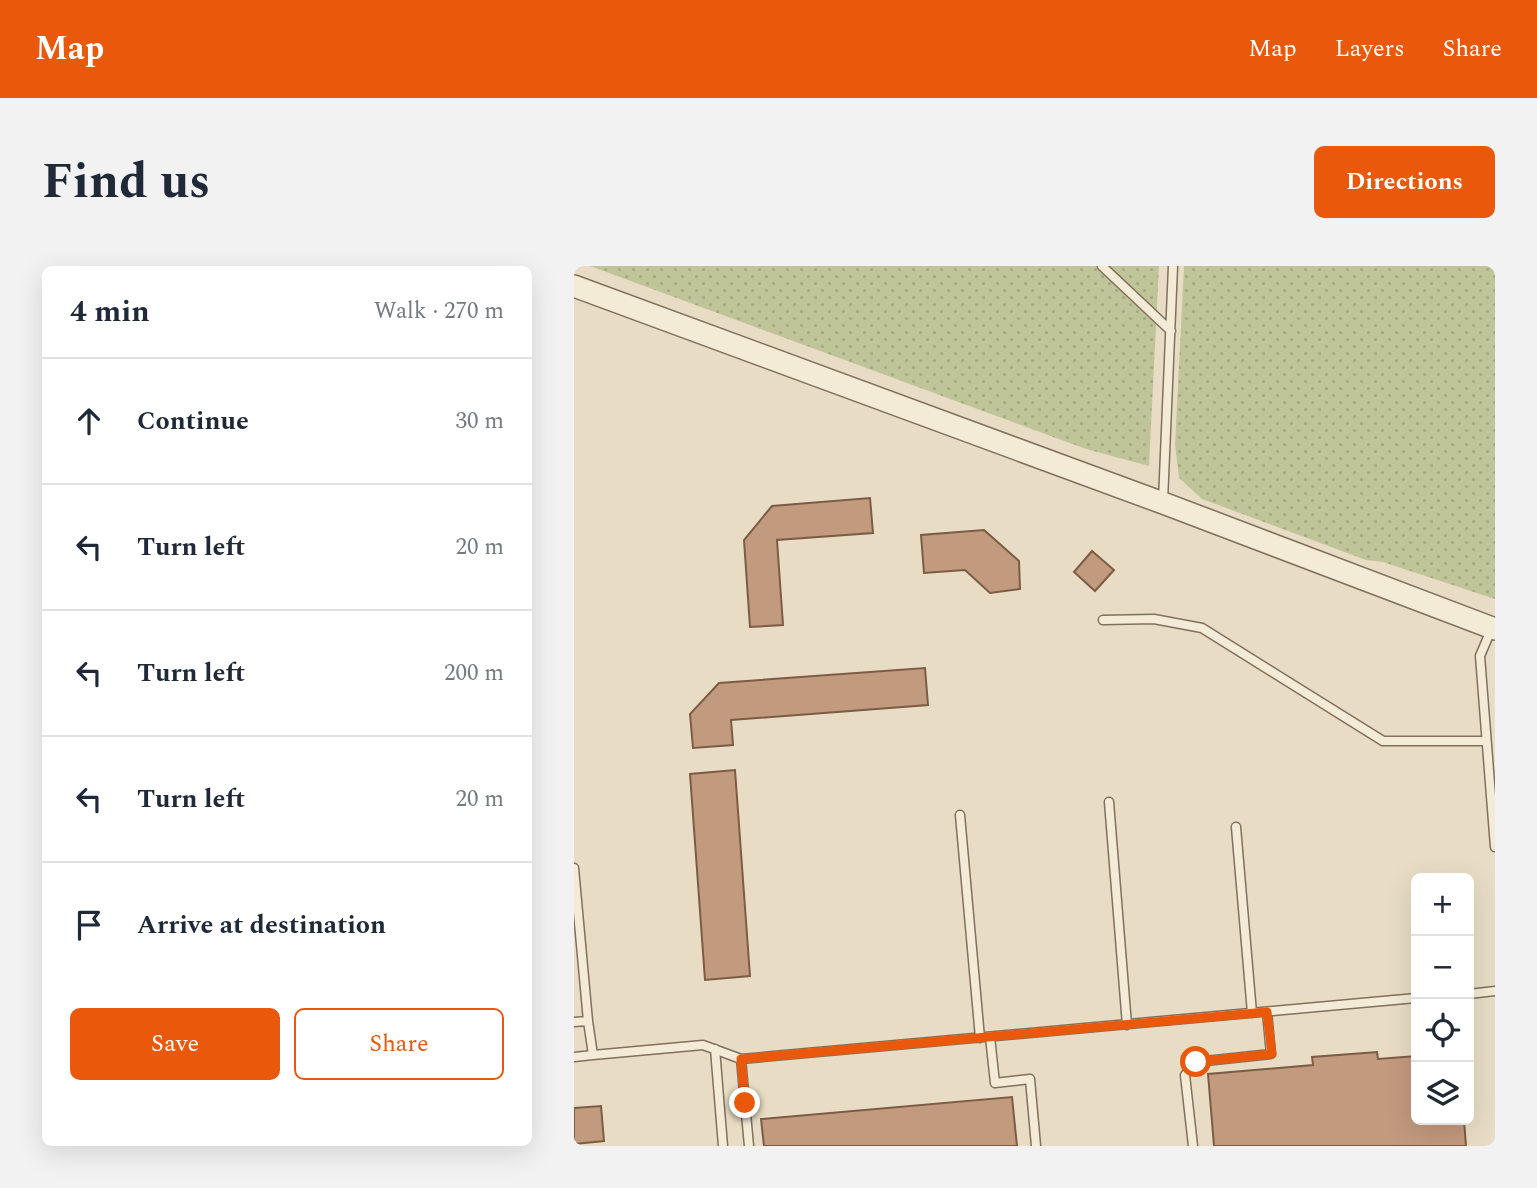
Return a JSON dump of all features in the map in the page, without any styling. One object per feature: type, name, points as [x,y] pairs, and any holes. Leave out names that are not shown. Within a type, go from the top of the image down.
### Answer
[{"type":"street","points":[[574,286],[1493,628]]},
{"type":"lane","points":[[1102,266],[1171,331]]},
{"type":"lane","points":[[1163,503],[1173,266]]},
{"type":"lane","points":[[1103,620],[1154,619],[1202,628],[1383,741],[1486,741]]},
{"type":"lane","points":[[1493,628],[1479,656],[1495,847]]},
{"type":"lane","points":[[1109,802],[1127,1025]]},
{"type":"lane","points":[[960,815],[980,1038]]},
{"type":"lane","points":[[1237,827],[1252,1013]]},
{"type":"lane","points":[[574,868],[593,1055]]},
{"type":"lane","points":[[1474,993],[1495,991]]},
{"type":"lane","points":[[574,1057],[703,1045],[741,1059],[1411,998]]},
{"type":"lane","points":[[1193,1146],[1185,1075],[1196,1062],[1272,1054],[1267,1012]]},
{"type":"lane","points":[[574,1022],[588,1021]]},
{"type":"lane","points":[[990,1037],[995,1083],[1030,1079],[1036,1146]]},
{"type":"lane","points":[[715,1049],[723,1146]]},
{"type":"lane","points":[[741,1059],[749,1146]]},
{"type":"green space","points":[[590,266],[1159,266],[1149,466],[1086,449]]},
{"type":"green space","points":[[1184,266],[1495,266],[1495,599],[1383,562],[1366,560],[1202,499],[1179,478],[1175,445]]},
{"type":"building","points":[[870,498],[873,533],[777,540],[783,625],[750,627],[744,540],[772,506]]},
{"type":"building","points":[[984,530],[1019,561],[1020,589],[990,593],[965,570],[924,573],[921,535]]},
{"type":"building","points":[[1092,551],[1114,570],[1095,591],[1074,572]]},
{"type":"building","points":[[925,668],[928,705],[731,720],[733,745],[693,748],[690,714],[719,683]]},
{"type":"building","points":[[735,770],[750,976],[705,980],[690,774]]},
{"type":"building","points":[[1377,1052],[1378,1059],[1411,1056],[1411,1125],[1464,1125],[1466,1146],[1214,1146],[1208,1074],[1313,1065],[1312,1057]]},
{"type":"building","points":[[1012,1097],[1017,1146],[764,1146],[761,1119]]},
{"type":"building","points":[[601,1106],[604,1141],[574,1144],[574,1108]]},
{"type":"route","points":[[745,1103],[741,1059],[1267,1012],[1272,1054],[1196,1062]]}]
